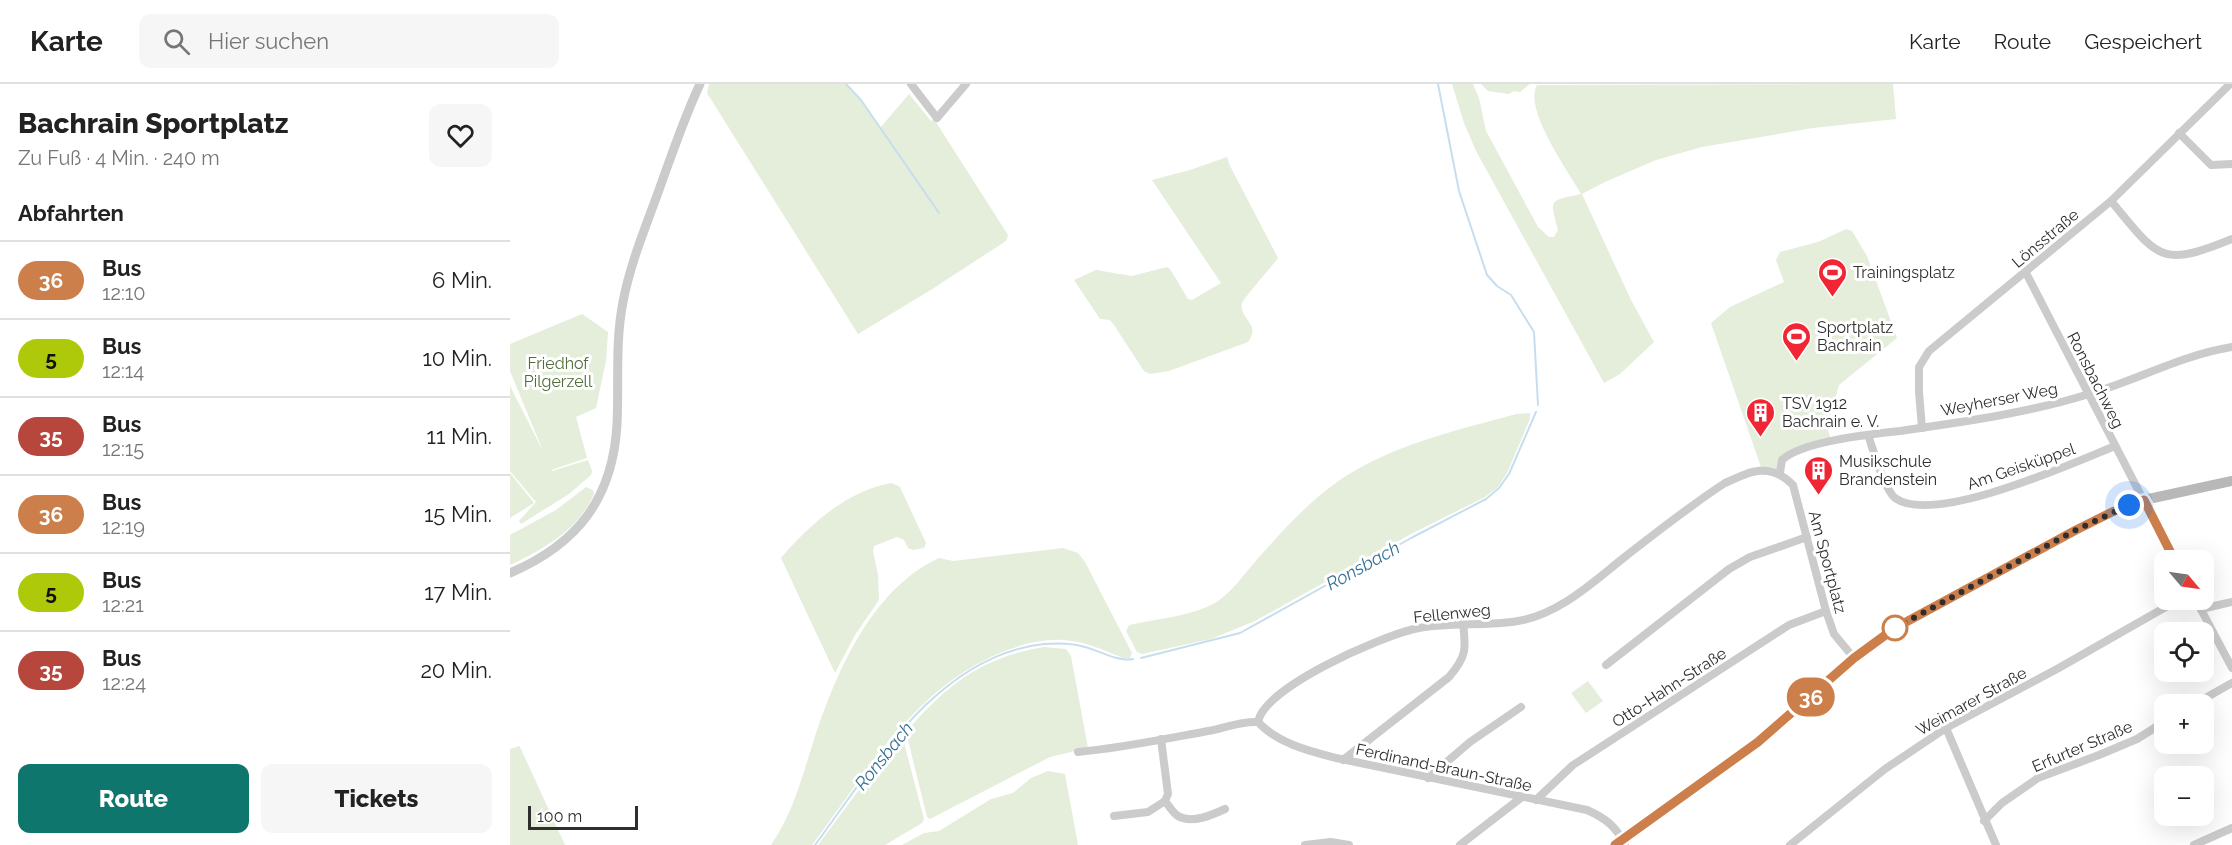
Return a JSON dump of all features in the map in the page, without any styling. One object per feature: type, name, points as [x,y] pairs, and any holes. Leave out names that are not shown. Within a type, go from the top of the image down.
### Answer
[{"type":"main road","points":[[1620,843],[1758,742],[1854,658],[1895,628],[2112,512],[2144,500],[2232,481]]},
{"type":"street","points":[[510,573],[543,556],[572,534],[597,503],[605,485],[615,442],[618,342],[625,292],[669,162],[700,84]]},
{"type":"street","points":[[911,84],[937,118],[966,84]]},
{"type":"street","name":"Lönsstraße","points":[[1922,428],[1919,367],[1929,351],[2110,201],[2230,84]]},
{"type":"street","points":[[2180,133],[2211,165],[2232,164]]},
{"type":"street","points":[[2110,201],[2146,243],[2167,256],[2175,257],[2207,250],[2232,239]]},
{"type":"street","name":"Ronsbachweg","points":[[2025,271],[2169,550]]},
{"type":"street","name":"Weyherser Weg","points":[[1780,473],[1782,460],[1796,450],[1868,435],[1997,416],[2088,395],[2206,351],[2232,347]]},
{"type":"street","name":"Am Geisküppel","points":[[1868,435],[1887,486],[1895,498],[1915,504],[1940,506],[1994,492],[2115,446]]},
{"type":"street","name":"Fellenweg","points":[[1258,722],[1259,713],[1263,708],[1292,685],[1372,643],[1414,629],[1462,623],[1519,621],[1547,611],[1581,592],[1725,483],[1744,474],[1762,470],[1780,473]]},
{"type":"street","name":"Am Sportplatz","points":[[1780,473],[1793,485],[1834,634],[1854,658]]},
{"type":"street","points":[[1606,665],[1729,569],[1750,557],[1807,537]]},
{"type":"street","points":[[2214,606],[2232,602]]},
{"type":"street","name":"Weimarer Straße","points":[[1790,845],[1885,769],[1946,728],[2057,669],[2160,610]]},
{"type":"street","points":[[2201,610],[2232,668]]},
{"type":"street","name":"Otto-Hahn-Straße","points":[[1536,800],[1573,765],[1789,625],[1826,611]]},
{"type":"street","points":[[1343,760],[1449,677],[1461,663],[1466,644],[1462,623]]},
{"type":"street","points":[[2212,694],[2232,683]]},
{"type":"street","points":[[1428,778],[1470,742],[1521,707]]},
{"type":"street","points":[[1078,752],[1218,729],[1240,722],[1258,722]]},
{"type":"street","name":"Ferdinand-Braun-Straße","points":[[1258,722],[1272,734],[1290,744],[1343,760],[1577,807],[1610,822],[1620,843]]},
{"type":"street","points":[[1946,728],[1996,845]]},
{"type":"street","name":"Erfurter Straße","points":[[1984,820],[2002,803],[2038,778],[2109,751],[2137,739],[2154,728]]},
{"type":"street","points":[[1114,816],[1148,812],[1165,801],[1168,794],[1161,739]]},
{"type":"street","points":[[1460,845],[1521,797]]},
{"type":"street","points":[[1165,801],[1178,815],[1190,819],[1211,816],[1225,809]]},
{"type":"street","points":[[2194,845],[2232,828]]},
{"type":"street","points":[[1310,844],[1331,842],[1349,845]]},
{"type":"green space","points":[[709,84],[845,84],[880,128],[909,94],[931,121],[934,119],[1008,235],[1006,241],[858,334],[707,93]]},
{"type":"green space","points":[[1452,84],[1473,84],[1479,98],[1486,131],[1538,227],[1549,237],[1554,237],[1558,230],[1553,212],[1554,203],[1563,198],[1581,194],[1541,124],[1534,96],[1537,85],[1893,84],[1896,119],[1813,128],[1702,147],[1656,160],[1582,194],[1631,300],[1654,342],[1620,374],[1604,383],[1476,151],[1464,123]]},
{"type":"green space","points":[[1481,84],[1530,84],[1520,92],[1514,91],[1509,94],[1488,91]]},
{"type":"green space","points":[[1227,157],[1278,258],[1242,303],[1243,313],[1251,326],[1252,336],[1248,342],[1169,371],[1150,374],[1144,371],[1110,320],[1100,319],[1074,280],[1096,270],[1132,276],[1167,267],[1188,299],[1192,300],[1221,283],[1152,180]]},
{"type":"green space","name":"Sportplatz Bachrain","points":[[1846,229],[1852,231],[1867,256],[1897,338],[1839,385],[1827,428],[1832,442],[1787,455],[1780,473],[1762,470],[1711,323],[1730,307],[1784,282],[1776,260],[1780,252],[1818,242]]},
{"type":"green space","name":"Friedhof Pilgerzell","points":[[582,314],[608,332],[606,361],[596,408],[576,417],[587,458],[551,470],[588,460],[591,475],[569,494],[521,524],[519,521],[536,502],[510,471],[510,386],[543,451],[510,371],[510,344]]},
{"type":"green space","points":[[1530,413],[1530,419],[1507,473],[1498,487],[1485,497],[1411,534],[1255,621],[1211,639],[1142,654],[1137,652],[1126,631],[1129,625],[1190,613],[1217,602],[1231,590],[1307,507],[1357,469],[1424,440],[1516,414]]},
{"type":"green space","points":[[510,473],[534,503],[510,518]]},
{"type":"green space","points":[[892,483],[900,487],[926,543],[924,548],[913,550],[908,548],[904,540],[897,537],[874,546],[879,600],[855,635],[835,673],[781,558],[804,533],[830,511],[860,493]]},
{"type":"green space","points":[[586,487],[593,490],[594,494],[579,518],[559,537],[510,565],[510,535],[556,510]]},
{"type":"green space","points":[[1063,548],[1078,553],[1085,562],[1132,653],[1130,658],[1123,658],[1079,642],[1056,640],[1019,646],[973,666],[945,685],[896,733],[812,845],[771,845],[791,808],[822,717],[844,663],[858,637],[893,591],[915,572],[939,558],[953,561]]},
{"type":"green space","points":[[1044,647],[1066,649],[1071,656],[1088,748],[1050,757],[930,819],[927,817],[906,732],[936,700],[967,676],[1002,658]]},
{"type":"green space","points":[[1588,681],[1603,701],[1586,713],[1571,693]]},
{"type":"green space","points":[[899,736],[903,739],[924,819],[922,823],[885,845],[818,845]]},
{"type":"green space","points":[[520,746],[565,845],[510,845],[510,749]]},
{"type":"green space","points":[[1048,771],[1065,774],[1078,845],[902,845],[924,833],[939,831],[991,799],[1013,793],[1031,778]]},
{"type":"waterway","points":[[846,84],[861,100],[939,213]]},
{"type":"waterway","name":"Ronsbach","points":[[1438,84],[1459,191],[1487,275],[1497,286],[1511,295],[1534,332],[1538,405]]},
{"type":"waterway","name":"Ronsbach","points":[[1141,658],[1240,633],[1486,499],[1499,488],[1509,474],[1536,412]]},
{"type":"waterway","name":"Ronsbach","points":[[815,845],[860,782],[912,719],[940,692],[972,669],[1006,653],[1044,644],[1060,643],[1091,649],[1115,658],[1133,659]]},
{"type":"bus line","name":"36","points":[[1615,845],[1758,742],[1854,658],[1895,628],[2076,530],[2112,512],[2144,500],[2169,550]]},
{"type":"place","name":"Trainingsplatz","points":[[1832,298]]},
{"type":"place","name":"Sportplatz Bachrain","points":[[1796,362]]},
{"type":"place","name":"TSV 1912 Bachrain e. V.","points":[[1761,438]]},
{"type":"place","name":"Musikschule Brandenstein","points":[[1818,496]]},
{"type":"route","points":[[1895,628],[2076,530],[2129,505]]}]
